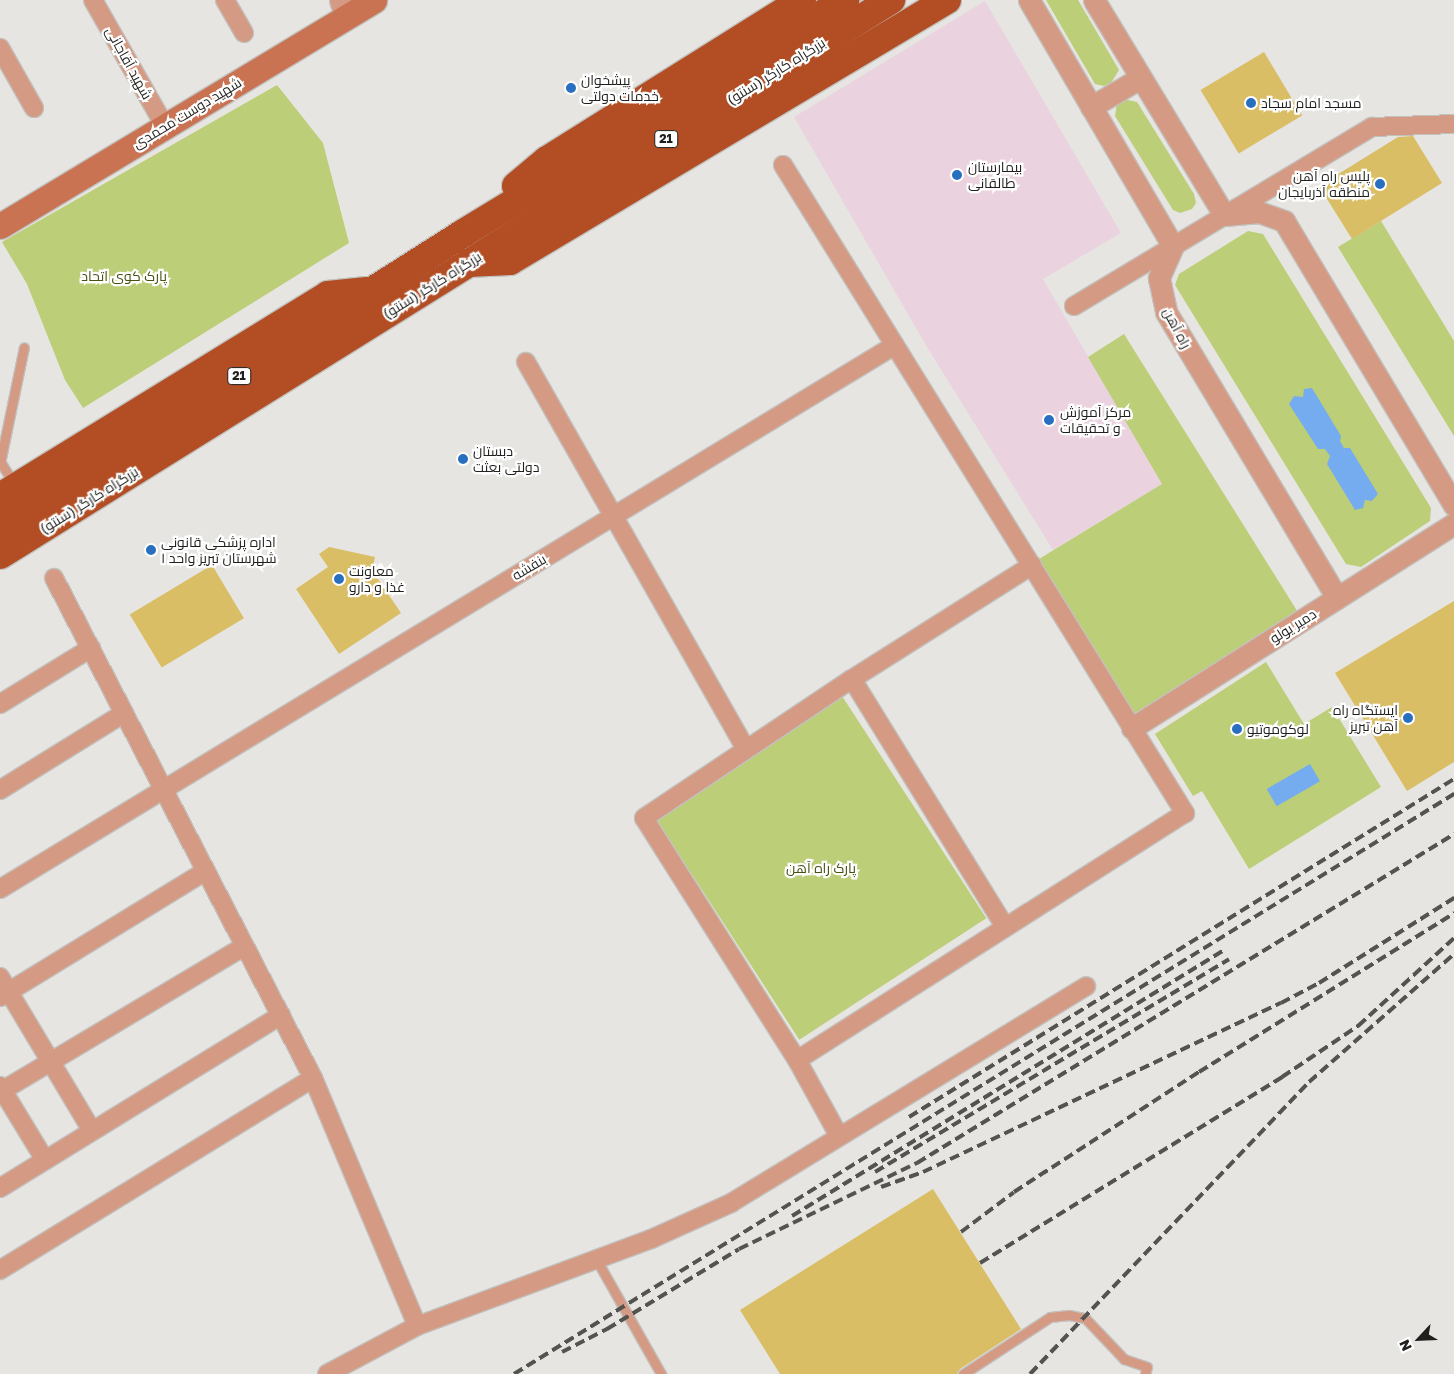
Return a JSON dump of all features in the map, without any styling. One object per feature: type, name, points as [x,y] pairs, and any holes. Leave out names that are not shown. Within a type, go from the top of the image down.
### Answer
[{"type":"highway","name":"21","points":[[462,234],[546,160],[802,0]]},
{"type":"highway","name":"21","points":[[855,8],[891,0]]},
{"type":"highway","points":[[893,33],[904,13],[904,0]]},
{"type":"highway","points":[[466,263],[510,261],[947,0]]},
{"type":"highway","name":"بزرگراه کارگر (سنتو)","points":[[0,527],[462,234],[855,8]]},
{"type":"highway","name":"بزرگراه کارگر (سنتو)","points":[[0,555],[466,263],[855,8]]},
{"type":"highway","points":[[8,492],[328,295],[374,290]]},
{"type":"main road","name":"شهید دوست محمدی","points":[[0,226],[165,126],[343,8],[374,0]]},
{"type":"street","name":"شهید آقاجانی","points":[[93,0],[165,126]]},
{"type":"street","points":[[225,0],[244,33]]},
{"type":"street","points":[[1029,0],[1173,246]]},
{"type":"street","points":[[1094,0],[1224,215]]},
{"type":"street","points":[[0,48],[34,108]]},
{"type":"street","points":[[1091,107],[1140,78]]},
{"type":"street","points":[[1074,306],[1372,127],[1454,124]]},
{"type":"street","points":[[783,165],[1185,813],[796,1060]]},
{"type":"street","points":[[1224,215],[1259,212],[1284,221],[1454,505]]},
{"type":"street","name":"راه آهن","points":[[1173,246],[1159,278],[1166,312],[1337,598]]},
{"type":"street","name":"بنفشه","points":[[0,889],[895,345]]},
{"type":"street","points":[[526,362],[746,749]]},
{"type":"street","name":"دمیر یولو","points":[[1132,728],[1454,524]]},
{"type":"street","points":[[839,1136],[796,1060],[644,818],[852,679],[1032,565]]},
{"type":"street","points":[[54,578],[313,1078],[417,1326]]},
{"type":"street","points":[[0,704],[91,648]]},
{"type":"street","points":[[852,679],[1005,927]]},
{"type":"street","points":[[0,790],[124,713]]},
{"type":"street","points":[[92,1131],[52,1063],[3,989],[206,871]]},
{"type":"street","points":[[45,1160],[1,1089],[52,1063],[245,946]]},
{"type":"street","points":[[328,1374],[417,1326],[596,1259],[730,1203],[1086,986]]},
{"type":"street","points":[[0,1188],[281,1015]]},
{"type":"street","points":[[0,1270],[313,1078]]},
{"type":"lane","points":[[8,492],[0,463],[24,347]]},
{"type":"lane","points":[[596,1259],[661,1374]]},
{"type":"lane","points":[[963,1374],[1050,1317],[1070,1315],[1085,1318],[1124,1358],[1147,1367],[1145,1374]]},
{"type":"shaded area","name":"بیمارستان طالقانی","points":[[985,1],[1121,233],[1043,279],[1162,484],[1053,550],[927,347],[794,117]]},
{"type":"green space","points":[[1046,0],[1078,0],[1119,70],[1111,83],[1104,86],[1095,84]]},
{"type":"green space","name":"پارک کوی اتحاد","points":[[277,85],[323,143],[349,243],[83,408],[65,380],[27,284],[2,242]]},
{"type":"green space","points":[[1123,99],[1137,102],[1194,194],[1196,203],[1192,209],[1180,213],[1173,210],[1115,116],[1117,103]]},
{"type":"green space","points":[[1381,221],[1454,341],[1454,436],[1338,247]]},
{"type":"green space","points":[[1248,231],[1263,234],[1431,508],[1430,521],[1361,567],[1346,564],[1175,285],[1179,274]]},
{"type":"green space","points":[[1124,334],[1299,614],[1134,721],[1034,562],[1162,484],[1088,357]]},
{"type":"green space","points":[[1266,662],[1304,724],[1332,707],[1381,787],[1249,869],[1202,791],[1193,796],[1155,734]]},
{"type":"green space","name":"پارک راه آهن","points":[[842,696],[986,918],[799,1040],[655,817]]},
{"type":"water","points":[[1312,388],[1341,436],[1340,441],[1344,448],[1350,448],[1378,494],[1372,501],[1365,500],[1363,508],[1355,510],[1327,464],[1330,456],[1325,449],[1318,449],[1289,404],[1294,396],[1303,397],[1304,389]]},
{"type":"water","points":[[1310,764],[1320,781],[1277,806],[1267,789]]},
{"type":"building","name":"مسجد امام سجاد","points":[[1264,52],[1302,115],[1239,154],[1201,90]]},
{"type":"building","name":"پلیس راه آهن منطقه آذربایجان","points":[[1413,136],[1442,183],[1352,239],[1319,186],[1398,137]]},
{"type":"building","points":[[329,547],[375,557],[372,570],[401,613],[339,654],[296,589],[328,567],[319,554]]},
{"type":"building","points":[[212,565],[244,618],[162,668],[130,614]]},
{"type":"building","name":"ایستگاه راه آهن تبریز","points":[[1454,601],[1454,762],[1407,791],[1335,673]]},
{"type":"building","points":[[933,1189],[1021,1329],[960,1369],[957,1374],[780,1374],[740,1310]]},
{"type":"railway","points":[[909,1117],[1454,779]]},
{"type":"railway","points":[[514,1374],[1454,794]]},
{"type":"railway","points":[[562,1352],[607,1329],[739,1249],[917,1163],[1454,834]]},
{"type":"railway","points":[[881,1187],[923,1172],[1281,1003],[1319,983],[1454,898]]},
{"type":"railway","points":[[961,1232],[1014,1192],[1199,1072],[1454,913]]},
{"type":"railway","points":[[980,1263],[1282,1077],[1358,1026],[1454,938]]},
{"type":"railway","points":[[792,1216],[1224,950]]},
{"type":"railway","points":[[1030,1374],[1309,1082],[1454,954]]},
{"type":"railway","points":[[875,1172],[1229,959]]},
{"type":"place","name":"پیشخوان خدمات دولتی","points":[[571,88]]},
{"type":"place","name":"مسجد امام سجاد","points":[[1251,103]]},
{"type":"place","name":"بیمارستان طالقانی","points":[[957,175]]},
{"type":"place","name":"پلیس راه آهن منطقه آذربایجان","points":[[1380,184]]},
{"type":"place","name":"مرکز آموزش و تحقیقات","points":[[1049,420]]},
{"type":"place","name":"دبستان دولتی بعثت","points":[[463,459]]},
{"type":"place","name":"اداره پزشکی قانونی شهرستان تبریز واحد ۱","points":[[151,550]]},
{"type":"place","name":"معاونت غذا و دارو","points":[[339,579]]},
{"type":"place","name":"ایستگاه راه آهن تبریز","points":[[1408,718]]},
{"type":"place","name":"لوکوموتیو","points":[[1237,729]]}]
